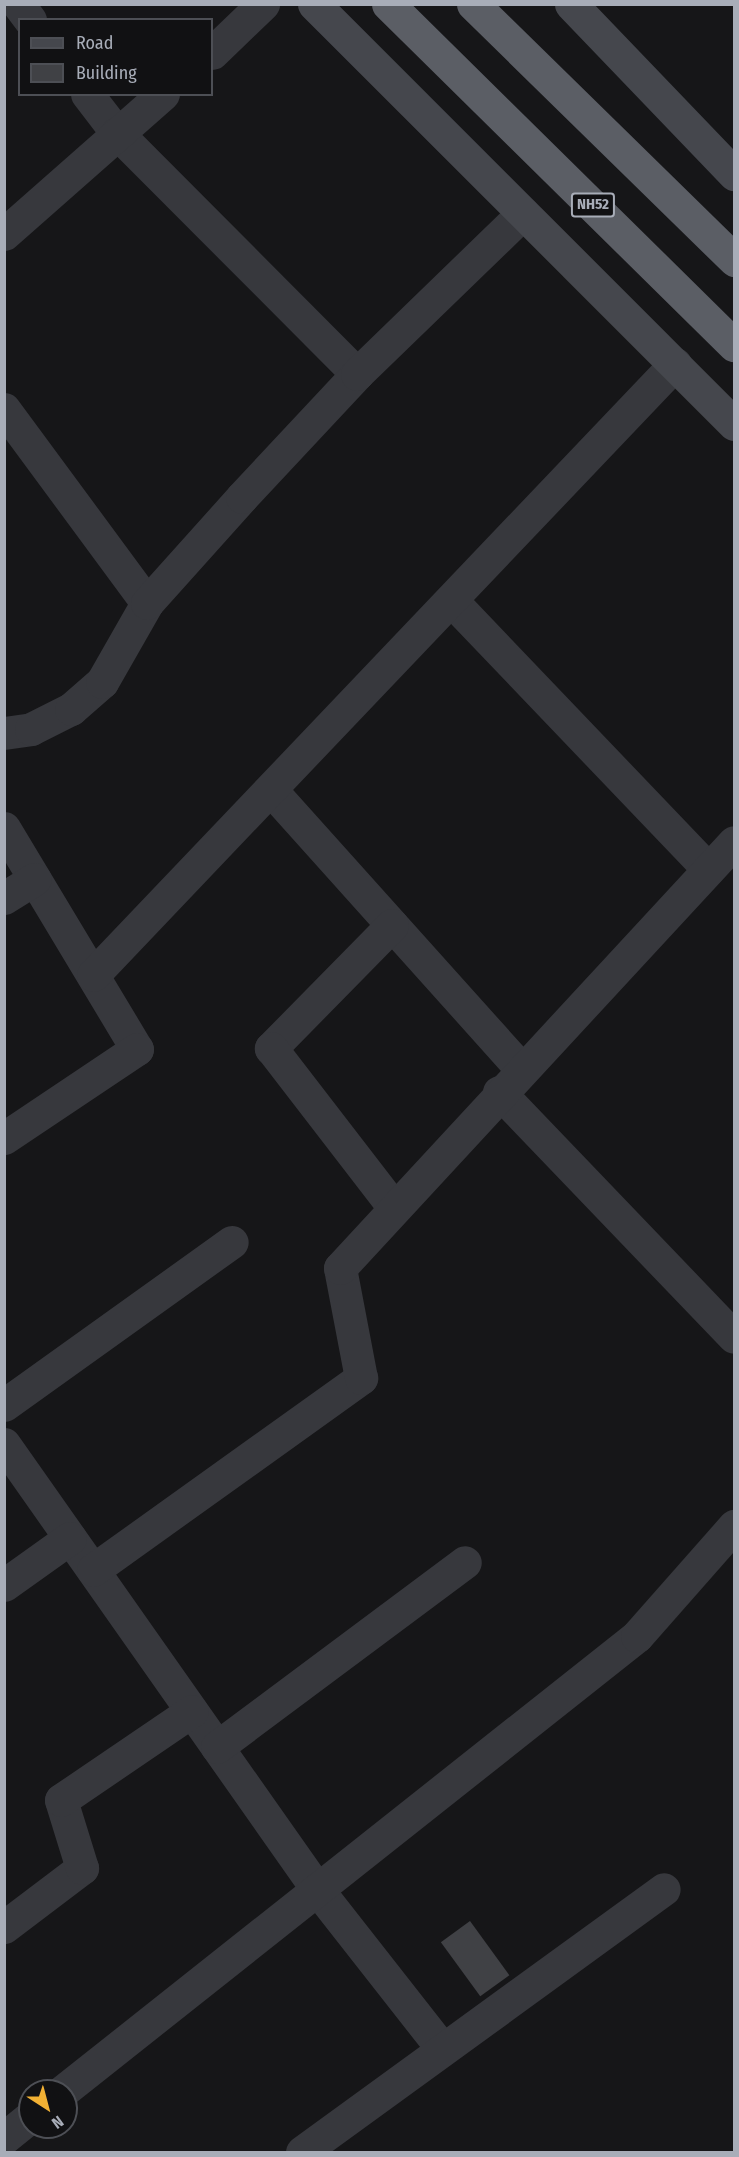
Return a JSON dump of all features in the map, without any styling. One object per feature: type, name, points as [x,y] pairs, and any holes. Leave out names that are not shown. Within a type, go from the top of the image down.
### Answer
[{"type":"highway","name":"NH52","points":[[388,4],[452,63],[735,345]]},
{"type":"highway","points":[[473,4],[735,260]]},
{"type":"main road","points":[[314,4],[735,424]]},
{"type":"main road","points":[[571,4],[735,174]]},
{"type":"street","points":[[18,4],[28,18]]},
{"type":"street","points":[[213,52],[263,4]]},
{"type":"street","points":[[89,96],[117,133],[357,374]]},
{"type":"street","points":[[4,234],[161,96]]},
{"type":"street","points":[[4,734],[32,729],[71,709],[102,682],[147,603],[357,374],[523,213]]},
{"type":"street","points":[[93,975],[452,601],[675,364]]},
{"type":"street","points":[[4,409],[147,603]]},
{"type":"street","points":[[452,601],[708,869]]},
{"type":"street","points":[[271,790],[520,1068]]},
{"type":"street","points":[[4,828],[137,1049],[4,1138]]},
{"type":"street","points":[[93,1570],[361,1378],[340,1268],[520,1068],[735,842]]},
{"type":"street","points":[[4,898],[35,879]]},
{"type":"street","points":[[392,925],[271,1048],[394,1208]]},
{"type":"street","points":[[499,1092],[735,1337]]},
{"type":"street","points":[[4,1405],[232,1242]]},
{"type":"street","points":[[4,1444],[317,1889],[441,2047]]},
{"type":"street","points":[[78,2079],[637,1636],[735,1526]]},
{"type":"street","points":[[4,1585],[70,1538]]},
{"type":"street","points":[[218,1747],[465,1562]]},
{"type":"street","points":[[4,1927],[82,1868],[61,1800],[192,1711]]},
{"type":"street","points":[[302,2152],[441,2047],[664,1889]]},
{"type":"street","points":[[4,2138],[18,2127]]},
{"type":"building","points":[[470,1921],[509,1975],[480,1996],[441,1942]]}]
